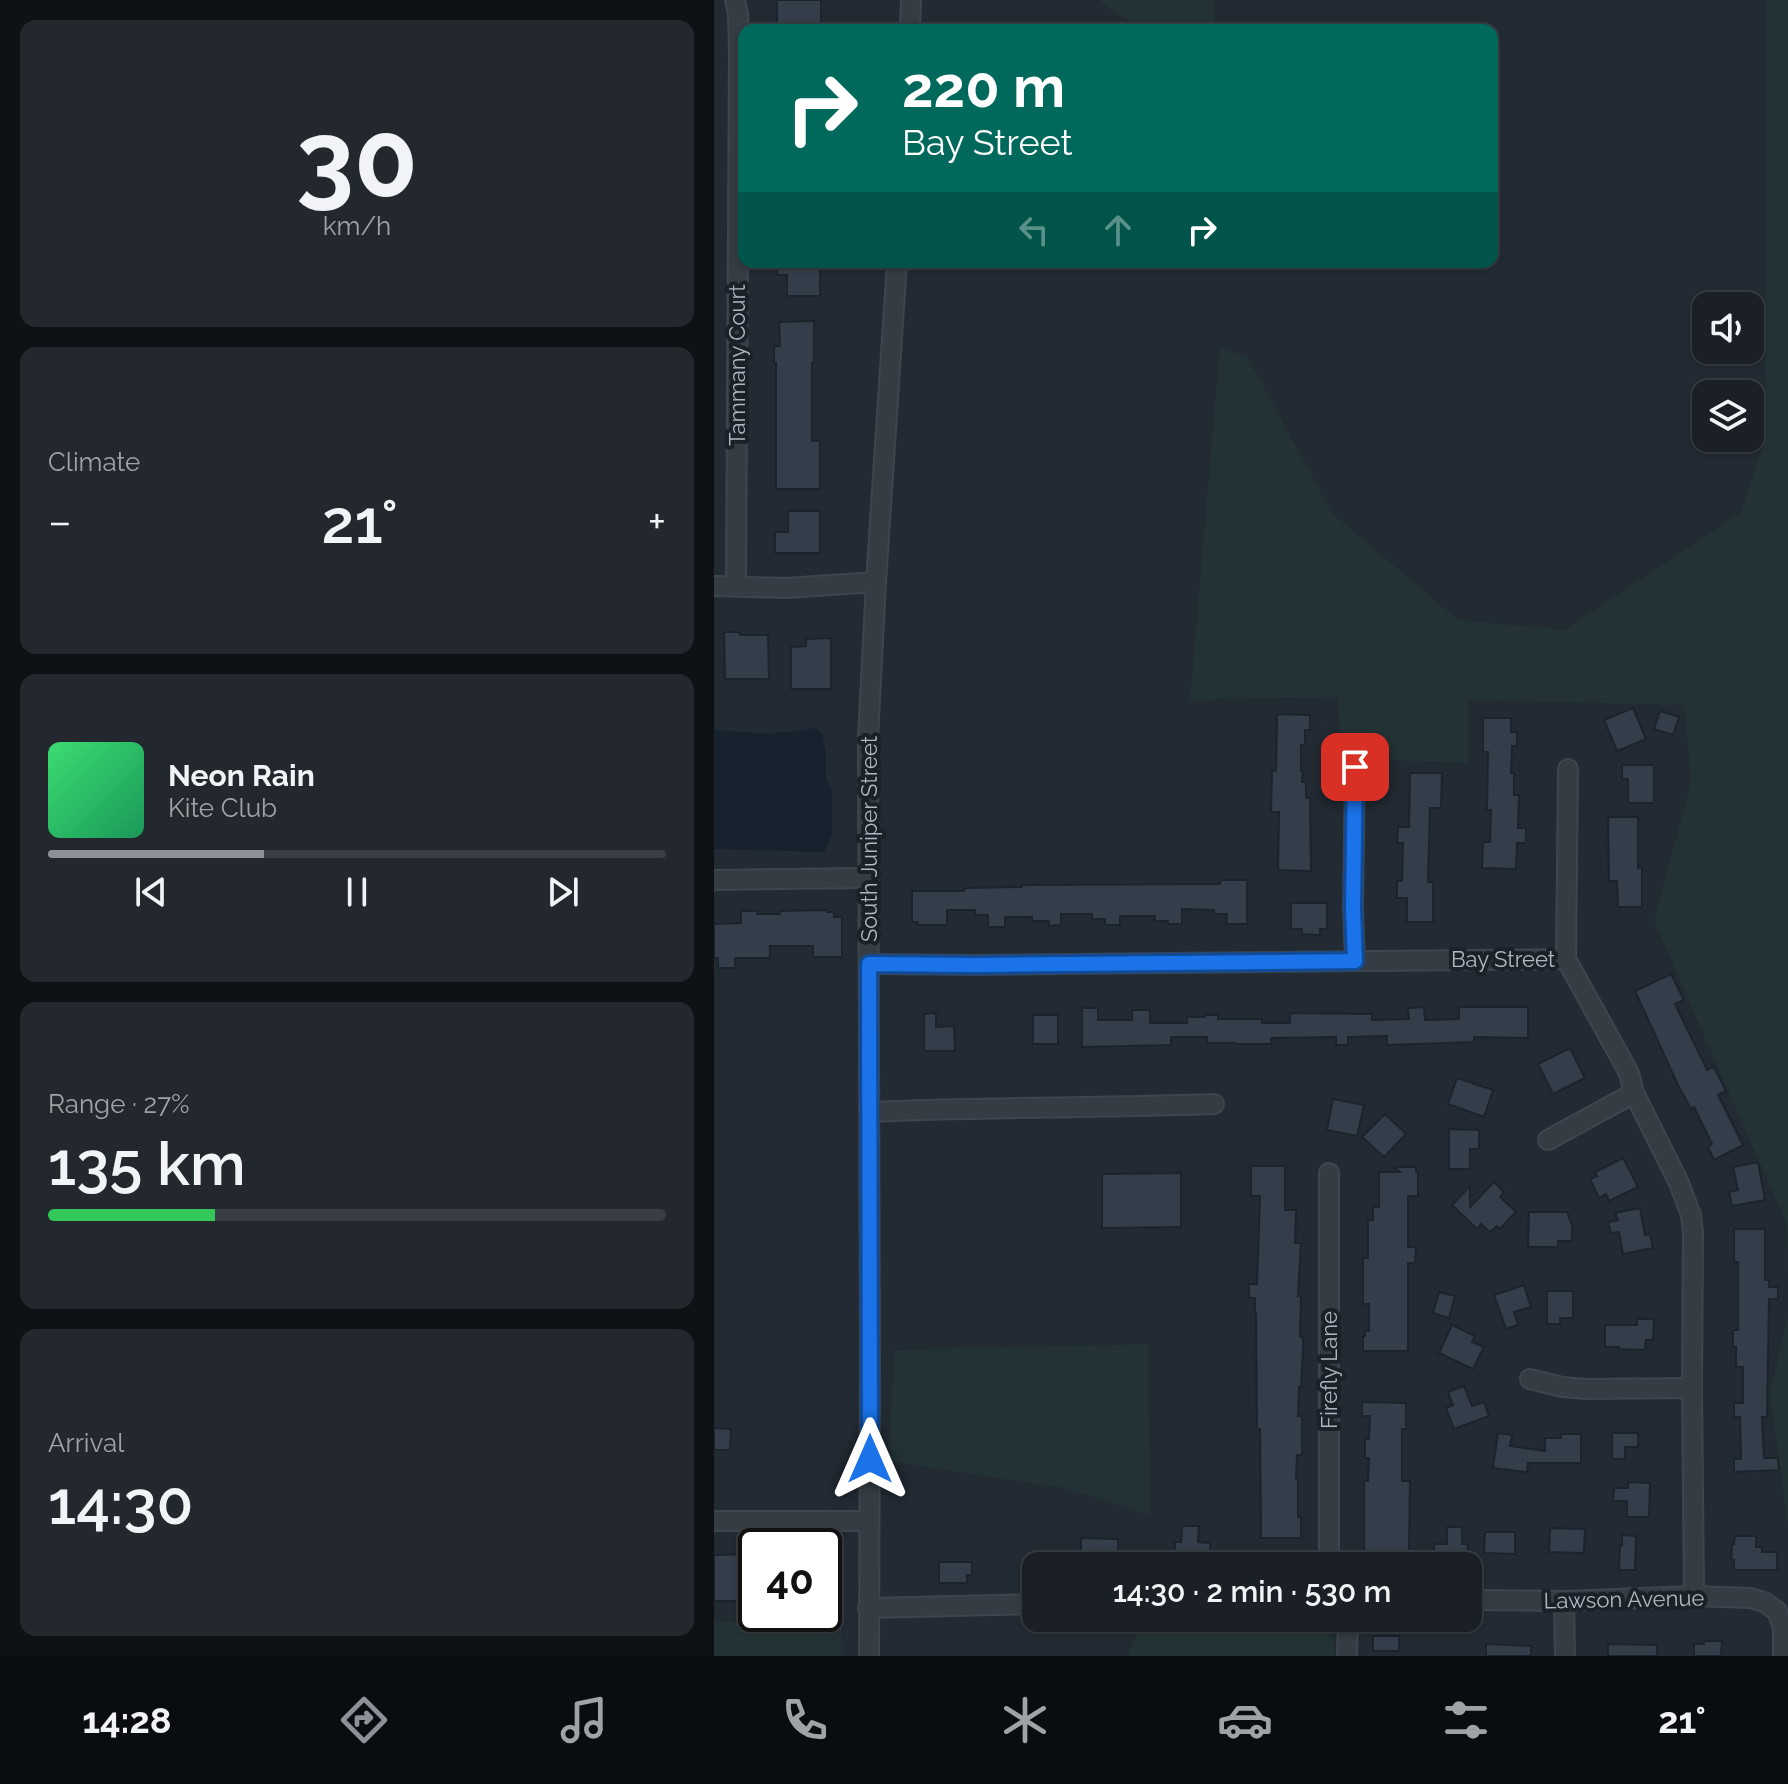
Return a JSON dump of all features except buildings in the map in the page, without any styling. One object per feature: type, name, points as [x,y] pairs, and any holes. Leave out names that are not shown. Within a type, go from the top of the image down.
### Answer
[{"type":"street","name":"Tammany Court","points":[[735,0],[738,24]]},
{"type":"street","points":[[910,24],[911,0]]},
{"type":"street","name":"Tammany Court","points":[[736,586],[740,268]]},
{"type":"street","name":"South Juniper Street","points":[[869,1656],[868,738],[897,268]]},
{"type":"street","points":[[714,586],[786,588],[876,582]]},
{"type":"street","points":[[1355,767],[1355,961]]},
{"type":"street","points":[[1566,959],[1568,769]]},
{"type":"street","points":[[714,880],[867,878]]},
{"type":"street","name":"Bay Street","points":[[869,964],[1566,959],[1629,1073],[1634,1093],[1679,1183],[1691,1215],[1694,1250],[1694,1596]]},
{"type":"street","points":[[1548,1140],[1634,1093]]},
{"type":"street","points":[[869,1112],[1214,1104]]},
{"type":"street","name":"Firefly Lane","points":[[1329,1173],[1329,1552]]},
{"type":"street","points":[[1530,1379],[1586,1389],[1692,1388]]},
{"type":"street","points":[[714,1521],[869,1521]]},
{"type":"street","name":"Lawson Avenue","points":[[1482,1600],[1564,1601],[1694,1596],[1750,1598],[1764,1602],[1777,1611],[1783,1628],[1783,1656]]},
{"type":"street","points":[[1564,1601],[1565,1656]]},
{"type":"street","points":[[868,1608],[1022,1604]]},
{"type":"street","points":[[1347,1656],[1348,1632]]},
{"type":"shaded area","points":[[1101,0],[1214,0],[1214,24],[1136,24],[1104,5]]},
{"type":"shaded area","points":[[1767,0],[1788,0],[1788,1283],[1787,1225],[1654,921],[1691,782],[1684,705],[1468,700],[1468,763],[1341,759],[1338,697],[1190,700],[1220,347],[1248,358],[1332,513],[1458,620],[1565,630],[1741,513],[1761,452],[1764,452]]},
{"type":"shaded area","points":[[1788,1316],[1788,1525],[1770,1394]]},
{"type":"shaded area","points":[[1148,1344],[1150,1515],[1064,1488],[888,1461],[895,1350]]},
{"type":"shaded area","points":[[714,1621],[738,1622],[738,1632],[841,1632],[841,1656],[714,1656]]},
{"type":"shaded area","points":[[1138,1632],[1330,1632],[1336,1656],[1127,1656]]},
{"type":"water","points":[[813,728],[822,733],[826,777],[832,792],[832,835],[824,852],[714,849],[714,730],[776,733]]},
{"type":"route","points":[[870,1459],[869,964],[1355,961],[1355,767]]}]
